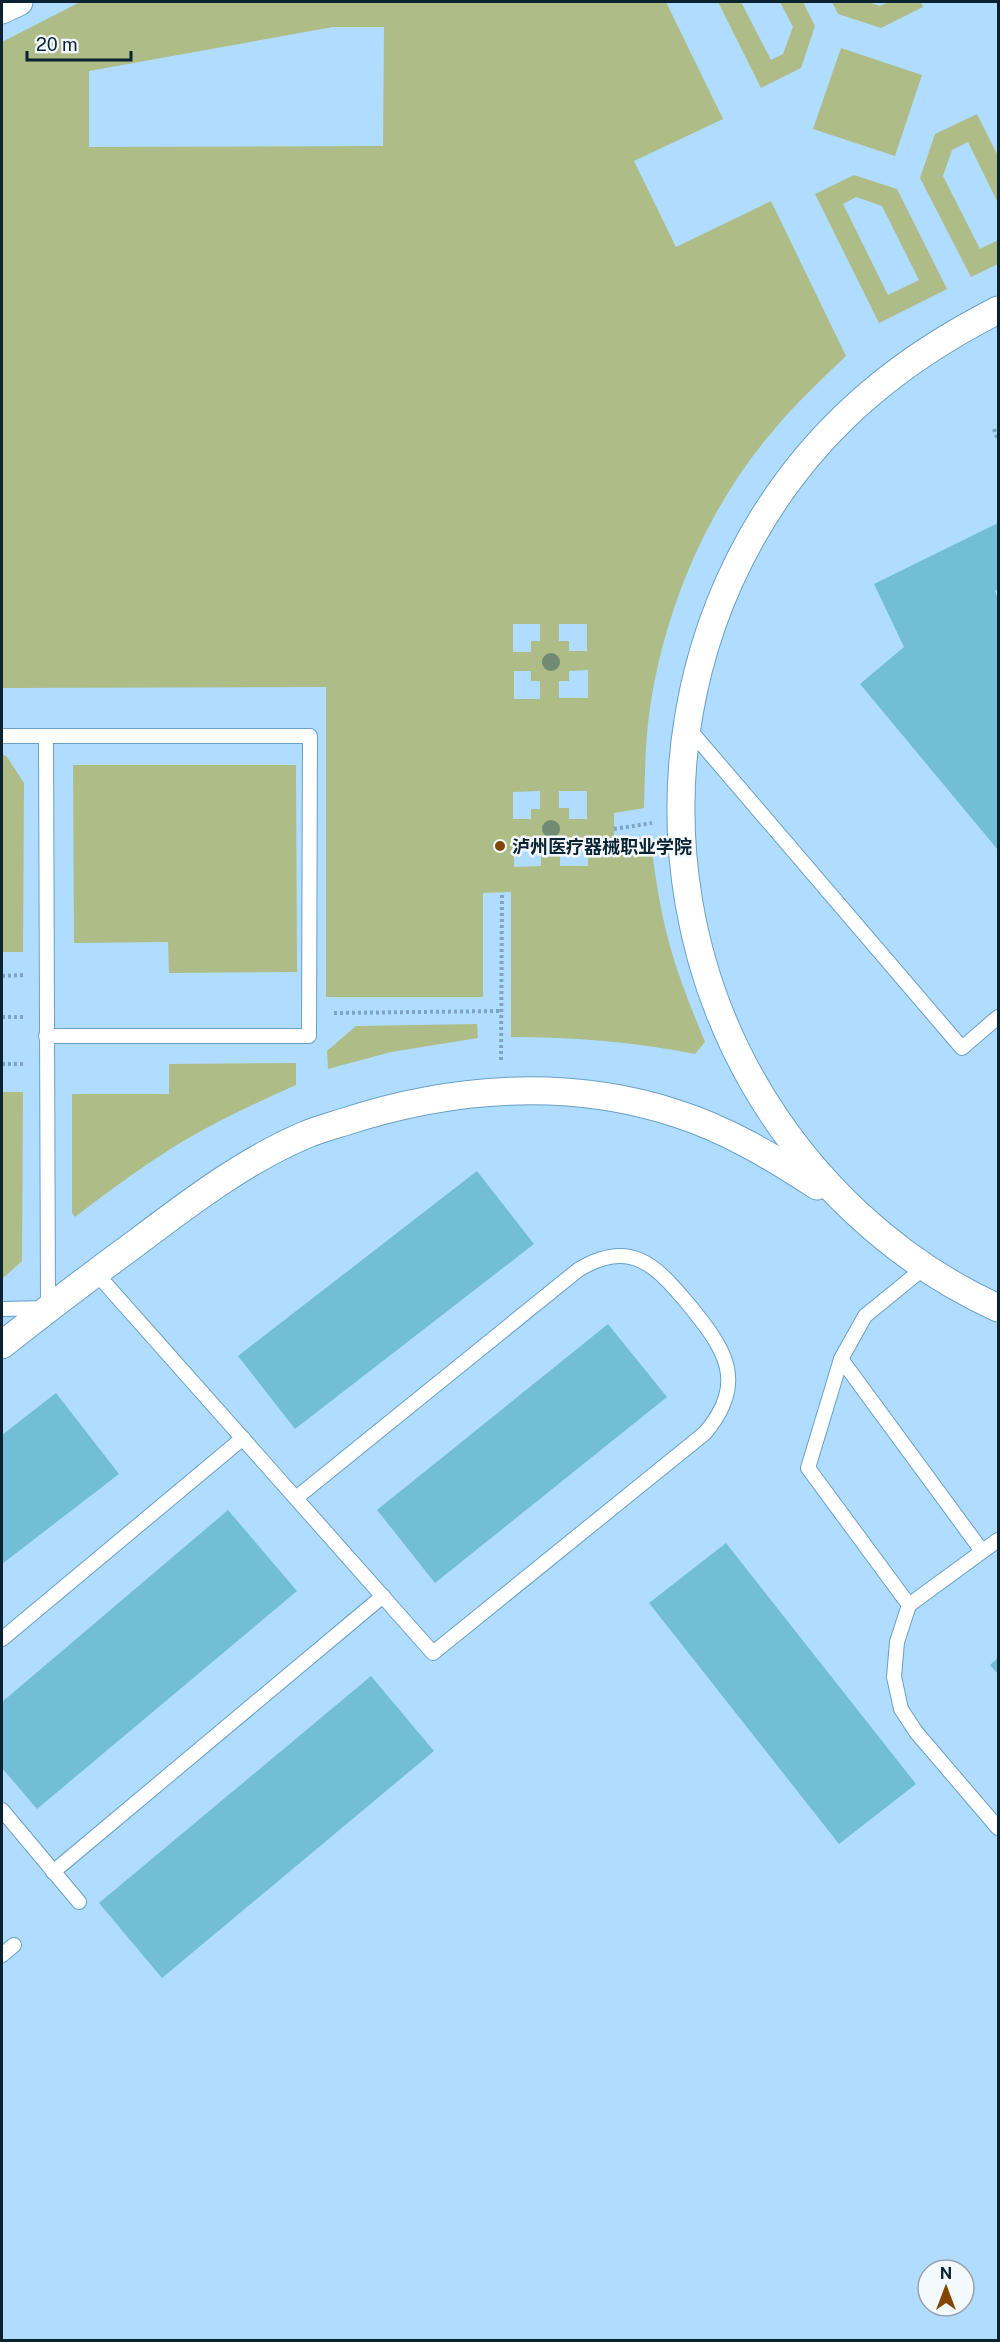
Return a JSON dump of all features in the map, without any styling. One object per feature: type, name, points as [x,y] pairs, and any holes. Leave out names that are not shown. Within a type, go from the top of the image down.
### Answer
[{"type":"street","points":[[2,10],[19,2]]},
{"type":"street","points":[[879,1233],[837,1195],[800,1153],[767,1106],[739,1057],[716,1005],[698,951],[687,897],[680,841],[680,785],[686,725],[697,674],[713,620],[735,569],[762,519],[795,473],[831,430],[872,392],[916,357],[964,327],[999,310]]},
{"type":"street","points":[[2,1345],[192,1201],[247,1166],[305,1135],[422,1100],[501,1092],[560,1090],[614,1096],[676,1113],[735,1137],[788,1167],[830,1195],[925,1268],[974,1297],[999,1308]]},
{"type":"lane","points":[[686,725],[962,1048],[999,1017]]},
{"type":"lane","points":[[2,736],[310,736],[309,1036],[46,1036]]},
{"type":"lane","points":[[2,1309],[48,1308],[46,736]]},
{"type":"lane","points":[[96,1273],[433,1653],[705,1433],[722,1409],[727,1394],[727,1364],[714,1336],[657,1269],[643,1261],[628,1257],[610,1257],[593,1261],[578,1270],[296,1498]]},
{"type":"lane","points":[[909,1605],[808,1468],[841,1359],[865,1316],[925,1268]]},
{"type":"lane","points":[[841,1359],[982,1551]]},
{"type":"lane","points":[[2,1639],[243,1438]]},
{"type":"lane","points":[[999,1540],[909,1605],[897,1642],[894,1677],[901,1709],[916,1732],[999,1828]]},
{"type":"lane","points":[[53,1872],[383,1596]]},
{"type":"lane","points":[[2,1810],[79,1902]]},
{"type":"lane","points":[[2,1955],[14,1946]]},
{"type":"path","points":[[993,429],[999,440]]},
{"type":"path","points":[[614,829],[680,819]]},
{"type":"path","points":[[501,1092],[502,892]]},
{"type":"path","points":[[309,1013],[501,1011]]},
{"type":"green space","points":[[80,2],[666,2],[723,119],[634,161],[676,247],[771,201],[846,356],[773,431],[749,461],[709,526],[678,597],[657,671],[647,733],[644,808],[614,813],[614,842],[650,837],[670,946],[705,1042],[695,1054],[604,1041],[511,1037],[511,892],[483,893],[483,997],[326,997],[326,687],[2,688],[2,42]],"holes":[[[333,27],[384,27],[383,146],[89,147],[89,71]],[[513,624],[540,624],[540,641],[531,641],[531,652],[513,652]],[[559,624],[587,624],[587,651],[569,651],[569,641],[559,641]],[[588,670],[588,698],[559,698],[559,681],[569,681],[569,671]],[[514,671],[531,671],[531,681],[540,681],[540,699],[514,699]],[[540,791],[540,809],[531,809],[531,819],[513,819],[513,792]],[[559,791],[587,791],[587,819],[569,819],[569,808],[559,808]],[[531,838],[532,848],[541,848],[541,866],[514,867],[514,839]],[[570,838],[589,839],[588,866],[560,866],[560,848],[569,848]]]},
{"type":"green space","points":[[718,2],[741,2],[771,60],[783,54],[793,27],[780,2],[803,2],[815,26],[801,68],[761,88]]},
{"type":"green space","points":[[832,2],[867,2],[880,6],[889,2],[921,2],[923,7],[881,28],[838,14]]},
{"type":"green space","points":[[841,48],[922,75],[895,156],[813,129]]},
{"type":"green space","points":[[977,114],[998,156],[998,203],[968,142],[952,150],[943,176],[980,249],[998,240],[998,264],[971,277],[920,178],[935,134]]},
{"type":"green space","points":[[854,175],[897,189],[947,289],[879,323],[815,194]],"holes":[[[856,197],[882,206],[919,280],[888,295],[843,204]]]},
{"type":"green space","points":[[2,754],[7,757],[24,783],[23,952],[2,952]]},
{"type":"green space","points":[[73,765],[296,765],[297,972],[169,973],[168,942],[74,943]]},
{"type":"green space","points":[[477,1024],[478,1038],[391,1052],[328,1069],[327,1051],[356,1026]]},
{"type":"green space","points":[[296,1063],[296,1085],[194,1135],[140,1169],[75,1217],[72,1213],[72,1094],[169,1094],[169,1064]]},
{"type":"green space","points":[[2,1092],[23,1092],[22,1261],[2,1279]]},
{"type":"building","points":[[998,523],[998,589],[995,591],[998,599],[998,850],[860,684],[904,647],[874,584]]},
{"type":"building","points":[[477,1171],[534,1244],[295,1429],[238,1356]]},
{"type":"building","points":[[608,1324],[667,1397],[435,1583],[377,1510]]},
{"type":"building","points":[[56,1393],[119,1474],[2,1564],[2,1435]]},
{"type":"building","points":[[228,1510],[297,1591],[37,1809],[2,1768],[2,1702]]},
{"type":"building","points":[[726,1543],[916,1784],[839,1844],[649,1603]]},
{"type":"building","points":[[998,1658],[998,1674],[990,1665]]},
{"type":"building","points":[[371,1676],[434,1751],[162,1978],[99,1903]]},
{"type":"place","name":"泸州医疗器械职业学院","points":[[500,846]]}]
